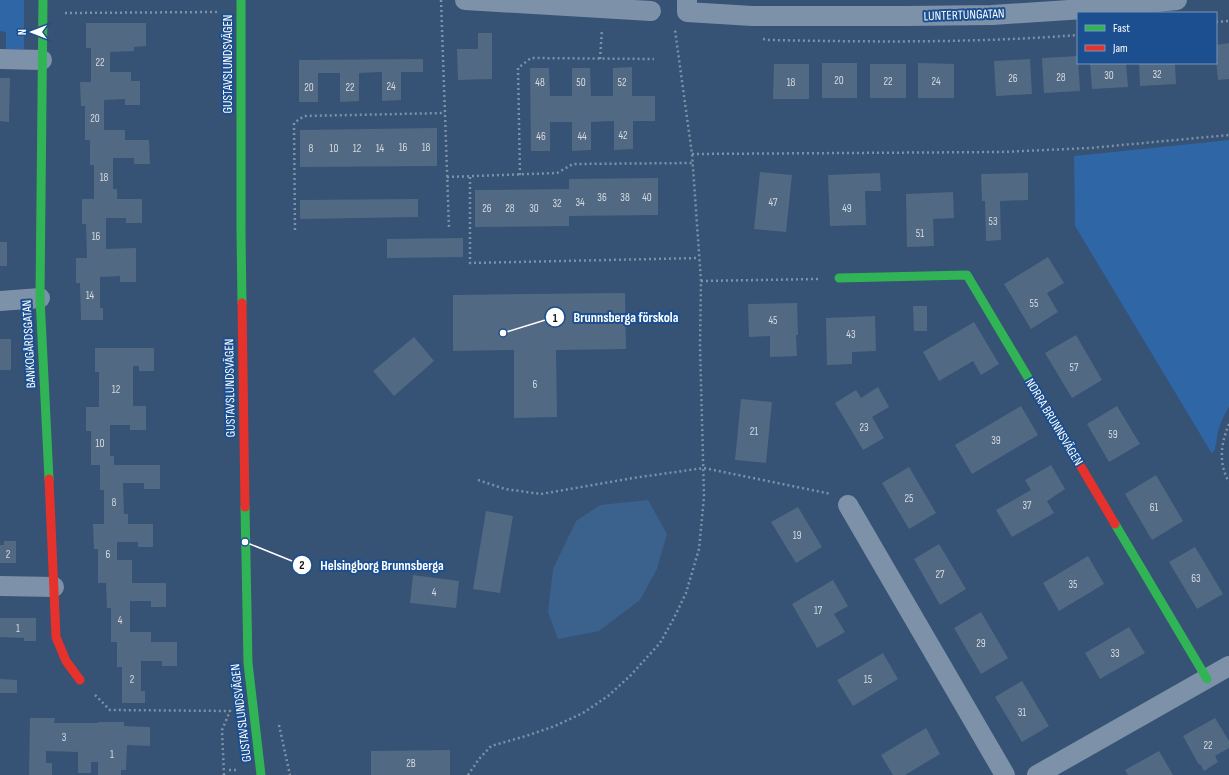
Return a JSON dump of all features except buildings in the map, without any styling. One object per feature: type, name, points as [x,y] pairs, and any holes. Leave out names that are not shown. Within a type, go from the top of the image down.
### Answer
[{"type":"street","name":"BANKOGÅRDSGATAN","points":[[44,0],[40,298],[56,636],[66,661],[80,680]]},
{"type":"street","name":"GUSTAVSLUNDSVÄGEN","points":[[241,0],[241,231],[248,663],[261,775]]},
{"type":"street","points":[[464,0],[651,11]]},
{"type":"street","name":"LUNTERTUNGATAN","points":[[687,0],[687,12],[752,16],[992,15],[1084,9],[1177,0]]},
{"type":"street","points":[[738,0],[752,16]]},
{"type":"street","points":[[0,59],[42,60]]},
{"type":"street","name":"NORRA BRUNNSVÄGEN","points":[[839,278],[967,275],[1207,679]]},
{"type":"street","points":[[0,301],[40,298]]},
{"type":"street","points":[[848,504],[1005,775]]},
{"type":"street","points":[[0,586],[54,588]]},
{"type":"street","points":[[1038,775],[1229,666]]},
{"type":"path","points":[[442,0],[448,228]]},
{"type":"path","points":[[600,59],[604,8]]},
{"type":"path","points":[[43,14],[218,12]]},
{"type":"path","points":[[1217,22],[1229,21]]},
{"type":"path","points":[[468,775],[479,759],[491,746],[555,726],[583,713],[608,696],[630,676],[660,643],[674,618],[686,592],[699,548],[704,497],[700,345],[701,282],[692,154],[674,26]]},
{"type":"path","points":[[520,175],[518,68],[531,58],[654,59]]},
{"type":"path","points":[[295,230],[294,123],[304,116],[445,113]]},
{"type":"path","points":[[692,154],[1002,152],[1075,149],[1229,135]]},
{"type":"path","points":[[447,177],[557,173],[574,164],[692,163]]},
{"type":"path","points":[[470,176],[470,263],[699,258]]},
{"type":"path","points":[[701,282],[839,278]]},
{"type":"path","points":[[1229,424],[1221,449],[1223,468],[1229,482]]},
{"type":"path","points":[[478,480],[505,489],[541,494],[633,478],[704,468],[834,494],[848,504]]},
{"type":"path","points":[[80,680],[110,710],[230,711],[222,730],[224,775]]},
{"type":"path","points":[[229,770],[237,770]]},
{"type":"shaded area","points":[[0,0],[24,0],[24,49],[6,49],[6,32],[0,31]]},
{"type":"shaded area","points":[[1229,140],[1229,407],[1219,428],[1216,446],[1213,453],[1075,226],[1074,156]]},
{"type":"shaded area","points":[[648,500],[667,534],[657,569],[640,600],[599,631],[558,639],[548,612],[553,569],[576,521],[600,505]]},
{"type":"traffic: fast","points":[[43,0],[40,298],[49,479]]},
{"type":"traffic: fast","points":[[241,0],[242,303]]},
{"type":"traffic: fast","points":[[839,278],[967,275],[1042,401]]},
{"type":"traffic: fast","points":[[245,507],[248,663],[261,775]]},
{"type":"traffic: fast","points":[[1115,524],[1207,679]]},
{"type":"traffic: jam","points":[[242,303],[245,507]]},
{"type":"traffic: jam","points":[[1042,401],[1115,524]]},
{"type":"traffic: jam","points":[[49,479],[56,637],[66,661],[80,680]]},
{"type":"place","name":"Brunnsberga förskola","points":[[503,333]]},
{"type":"place","name":"Helsingborg Brunnsberga","points":[[245,542]]}]
